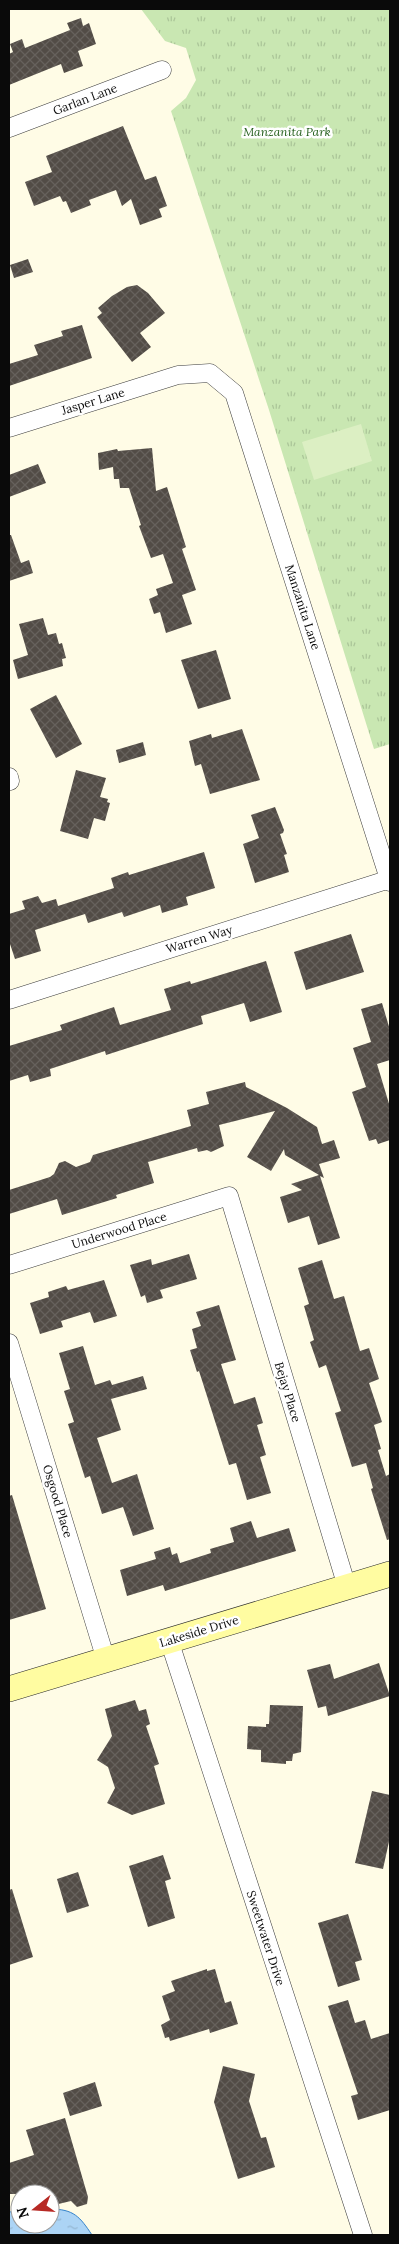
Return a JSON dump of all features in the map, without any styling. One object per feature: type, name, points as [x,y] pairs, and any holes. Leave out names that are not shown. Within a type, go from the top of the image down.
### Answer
[{"type":"main road","name":"Lakeside Drive","points":[[9,1688],[390,1574]]},
{"type":"street","name":"Garlan Lane","points":[[9,128],[162,70]]},
{"type":"street","name":"Manzanita Lane","points":[[178,375],[210,373],[234,393],[390,880]]},
{"type":"street","name":"Jasper Lane","points":[[9,428],[178,375]]},
{"type":"street","name":"Warren Way","points":[[9,1000],[390,880]]},
{"type":"street","name":"Underwood Place","points":[[9,1264],[229,1196]]},
{"type":"street","name":"Bejay Place","points":[[229,1196],[347,1587]]},
{"type":"street","name":"Osgood Place","points":[[9,1344],[106,1660]]},
{"type":"street","name":"Sweetwater Drive","points":[[169,1640],[363,2235]]},
{"type":"green space","name":"Manzanita Park","points":[[141,9],[390,9],[390,744],[374,749],[269,410],[171,111],[186,98],[196,80],[186,48],[165,41]]},
{"type":"green space","points":[[361,424],[372,461],[314,480],[302,442]]},
{"type":"water","points":[[60,2210],[76,2215],[92,2235],[9,2235],[9,2212],[10,2234],[60,2234]]},
{"type":"building","points":[[81,18],[83,26],[89,23],[96,44],[78,51],[83,66],[64,73],[61,64],[9,85],[9,54],[13,52],[10,44],[22,39],[25,48],[70,30],[67,23]]},
{"type":"building","points":[[123,126],[145,180],[156,176],[167,206],[159,209],[162,217],[140,225],[131,199],[122,206],[116,190],[89,200],[91,205],[71,213],[66,201],[63,202],[60,196],[34,206],[25,182],[52,172],[46,156]]},
{"type":"building","points":[[28,259],[33,272],[14,278],[10,265]]},
{"type":"building","points":[[137,285],[148,293],[165,313],[140,333],[151,347],[132,362],[97,317],[102,313],[98,308],[112,296],[127,287]]},
{"type":"building","points":[[82,325],[92,358],[9,386],[9,364],[38,355],[34,345],[63,336],[61,331]]},
{"type":"building","points":[[152,448],[156,491],[167,487],[186,547],[182,549],[196,590],[182,595],[192,624],[166,633],[160,612],[154,614],[149,599],[158,595],[156,589],[173,583],[163,554],[151,558],[139,526],[141,525],[129,488],[120,488],[119,479],[114,479],[113,467],[99,470],[98,453],[117,449],[118,451]]},
{"type":"building","points":[[38,464],[46,483],[9,497],[9,475]]},
{"type":"building","points":[[9,535],[11,535],[21,563],[29,560],[33,573],[9,581]]},
{"type":"building","points":[[43,618],[48,635],[56,633],[59,644],[62,643],[66,658],[62,659],[63,666],[18,679],[13,660],[28,655],[19,624]]},
{"type":"building","points":[[216,650],[231,699],[198,709],[181,660]]},
{"type":"building","points":[[56,695],[82,744],[56,758],[30,709]]},
{"type":"building","points":[[242,729],[260,780],[210,794],[201,764],[195,766],[189,741],[211,734],[212,738]]},
{"type":"building","points":[[143,742],[146,755],[119,763],[116,750]]},
{"type":"building","points":[[76,770],[106,778],[100,797],[108,799],[107,802],[110,803],[105,821],[94,818],[88,839],[60,831]]},
{"type":"building","points":[[275,807],[284,830],[280,834],[287,854],[284,855],[289,872],[255,883],[243,844],[259,838],[251,815]]},
{"type":"building","points":[[204,852],[215,888],[186,897],[188,905],[162,913],[160,905],[124,917],[122,912],[88,923],[85,914],[35,930],[41,951],[15,959],[9,941],[9,914],[25,909],[22,901],[38,896],[42,903],[56,899],[58,906],[114,888],[111,878],[128,872],[129,875]]},
{"type":"building","points":[[351,934],[364,972],[306,990],[294,952]]},
{"type":"building","points":[[266,961],[282,1012],[250,1022],[244,1003],[201,1016],[203,1024],[106,1055],[105,1051],[50,1069],[51,1076],[30,1082],[28,1075],[9,1081],[9,1046],[62,1030],[60,1025],[114,1007],[120,1025],[171,1010],[164,989],[190,981],[191,984]]},
{"type":"building","points":[[382,1003],[390,1030],[390,1060],[377,1064],[390,1107],[390,1140],[378,1144],[376,1139],[369,1141],[352,1092],[366,1087],[353,1048],[371,1042],[361,1009]]},
{"type":"building","points":[[245,1082],[246,1087],[287,1108],[317,1127],[322,1144],[334,1140],[340,1158],[319,1164],[324,1178],[320,1176],[340,1238],[318,1245],[309,1216],[288,1223],[280,1197],[302,1190],[291,1184],[319,1175],[285,1155],[284,1149],[271,1171],[247,1157],[275,1111],[219,1125],[224,1146],[211,1152],[207,1150],[198,1152],[197,1148],[148,1162],[154,1183],[116,1195],[117,1198],[62,1215],[57,1199],[9,1214],[9,1190],[50,1177],[54,1174],[59,1163],[65,1161],[76,1167],[90,1162],[93,1155],[191,1126],[187,1110],[209,1104],[206,1092]]},
{"type":"building","points":[[189,1254],[197,1279],[160,1290],[163,1298],[147,1303],[145,1295],[141,1297],[130,1265],[151,1259],[152,1265]]},
{"type":"building","points":[[322,1260],[334,1299],[344,1296],[360,1351],[369,1348],[379,1379],[369,1383],[382,1422],[374,1425],[381,1449],[378,1450],[386,1476],[390,1474],[390,1539],[387,1540],[371,1489],[373,1488],[366,1463],[352,1467],[335,1413],[341,1411],[326,1365],[319,1368],[310,1342],[314,1340],[304,1306],[309,1304],[298,1268]]},
{"type":"building","points":[[104,1280],[117,1316],[94,1323],[90,1312],[61,1321],[63,1327],[40,1334],[30,1303],[49,1297],[48,1292],[66,1286],[68,1290]]},
{"type":"building","points":[[219,1305],[236,1360],[221,1364],[234,1404],[255,1397],[263,1423],[257,1425],[266,1455],[260,1457],[271,1493],[247,1500],[236,1463],[229,1465],[199,1371],[197,1372],[190,1350],[197,1348],[192,1329],[201,1326],[196,1312]]},
{"type":"building","points":[[83,1346],[95,1385],[110,1380],[112,1385],[143,1376],[147,1389],[111,1399],[121,1430],[97,1438],[112,1483],[137,1474],[154,1529],[133,1536],[123,1507],[102,1514],[90,1476],[85,1478],[68,1424],[74,1422],[64,1391],[70,1389],[59,1353]]},
{"type":"building","points":[[12,1495],[46,1609],[9,1620],[9,1496]]},
{"type":"building","points":[[251,1521],[257,1538],[289,1528],[296,1551],[165,1591],[163,1585],[127,1596],[120,1570],[156,1559],[154,1552],[170,1547],[172,1555],[177,1553],[180,1563],[211,1553],[210,1549],[234,1542],[230,1528]]},
{"type":"building","points":[[379,1663],[390,1696],[328,1716],[326,1706],[318,1708],[307,1670],[330,1664],[334,1679]]},
{"type":"building","points":[[135,1700],[139,1711],[146,1709],[150,1724],[146,1726],[159,1764],[154,1766],[165,1804],[132,1815],[107,1803],[115,1788],[108,1767],[97,1760],[112,1736],[105,1709]]},
{"type":"building","points":[[270,1705],[303,1706],[301,1752],[293,1754],[292,1761],[286,1761],[286,1764],[261,1762],[261,1750],[247,1749],[248,1726],[266,1727],[266,1724],[269,1724]]},
{"type":"building","points":[[372,1791],[390,1795],[390,1837],[383,1869],[355,1863]]},
{"type":"building","points":[[163,1855],[171,1879],[165,1881],[175,1918],[148,1927],[129,1866]]},
{"type":"building","points":[[78,1872],[89,1906],[67,1913],[57,1879]]},
{"type":"building","points":[[12,1889],[33,1957],[9,1965],[9,1890]]},
{"type":"building","points":[[348,1914],[362,1960],[355,1962],[360,1980],[338,1987],[318,1923]]},
{"type":"building","points":[[207,1969],[207,1971],[215,1969],[225,2003],[231,2001],[238,2024],[210,2033],[209,2029],[170,2041],[169,2037],[165,2038],[161,2025],[170,2020],[162,1996],[175,1991],[171,1981]]},
{"type":"building","points":[[348,2000],[355,2023],[365,2020],[371,2039],[390,2033],[390,2110],[358,2120],[351,2096],[358,2094],[328,2006]]},
{"type":"building","points":[[223,2066],[255,2074],[249,2101],[261,2138],[266,2137],[275,2167],[238,2179],[214,2102]]},
{"type":"building","points":[[95,2082],[102,2106],[70,2116],[63,2093]]},
{"type":"building","points":[[65,2118],[88,2197],[87,2204],[77,2207],[71,2201],[60,2204],[60,2184],[10,2184],[9,2194],[9,2163],[34,2155],[26,2130]]}]
